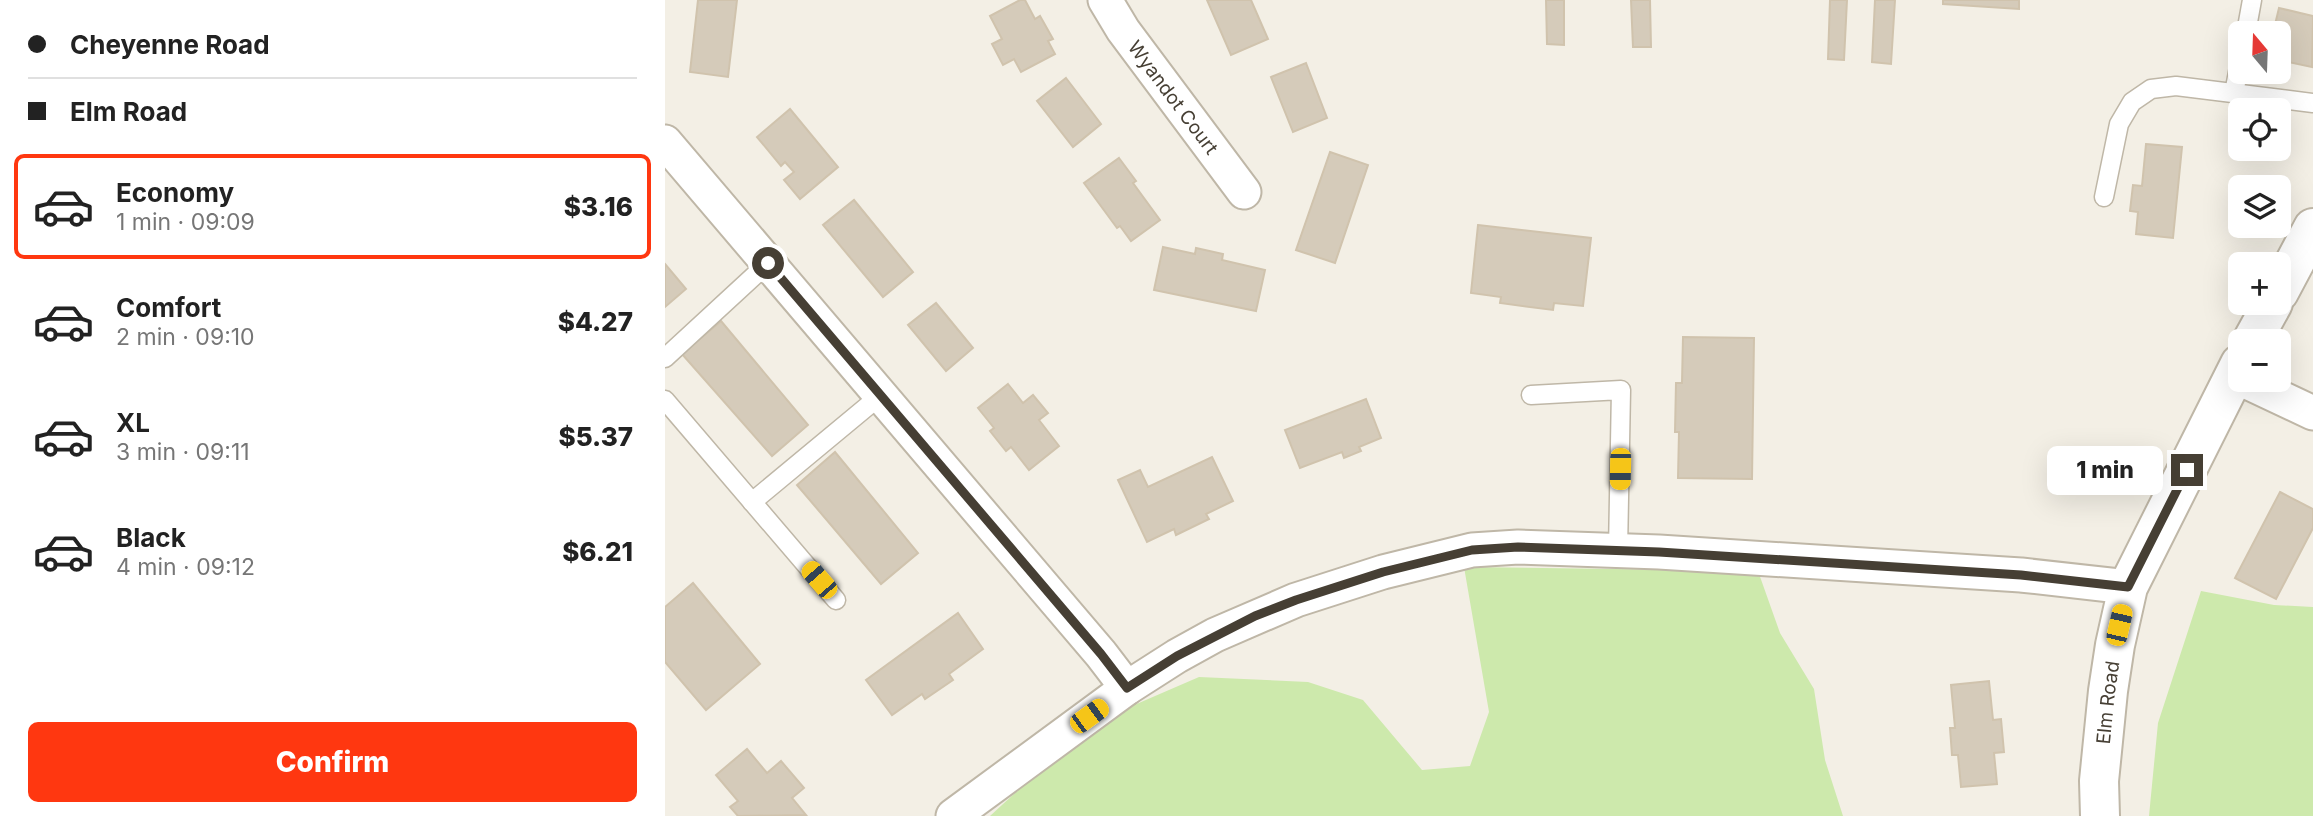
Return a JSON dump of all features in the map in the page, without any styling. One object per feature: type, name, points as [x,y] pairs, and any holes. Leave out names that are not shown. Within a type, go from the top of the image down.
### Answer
[{"type":"street","name":"Wyandot Court","points":[[1105,0],[1123,30],[1244,192]]},
{"type":"street","points":[[665,142],[1101,654],[1127,688]]},
{"type":"street","points":[[2291,269],[2313,228]]},
{"type":"street","name":"Elm Road","points":[[2100,816],[2099,781],[2108,691],[2128,587],[2230,392]]},
{"type":"street","points":[[2273,392],[2313,413]]},
{"type":"street","points":[[953,816],[1127,688],[1177,656],[1255,616],[1383,572],[1472,550],[1518,547],[1618,551],[2021,575],[2128,587]]},
{"type":"lane","points":[[2248,21],[2252,0]]},
{"type":"lane","points":[[2234,93],[2236,84]]},
{"type":"lane","points":[[2104,197],[2119,124],[2132,102],[2151,89],[2176,86],[2313,103]]},
{"type":"lane","points":[[665,358],[768,263]]},
{"type":"lane","points":[[1531,395],[1621,390],[1618,551]]},
{"type":"lane","points":[[752,502],[881,395]]},
{"type":"lane","points":[[665,400],[836,600]]},
{"type":"green space","points":[[1464,567],[1758,571],[1780,633],[1814,689],[1825,760],[1843,816],[990,816],[1026,783],[1125,709],[1199,677],[1308,682],[1363,700],[1422,770],[1470,766],[1489,712]]},
{"type":"green space","points":[[2201,591],[2274,605],[2313,607],[2313,816],[2149,816],[2158,723]]},
{"type":"building","points":[[698,0],[737,0],[728,77],[690,72]]},
{"type":"building","points":[[1025,0],[1035,19],[1040,16],[1053,39],[1048,41],[1055,54],[1021,72],[1014,59],[1003,65],[992,44],[1002,39],[990,16]]},
{"type":"building","points":[[1207,0],[1251,0],[1268,39],[1231,55]]},
{"type":"building","points":[[1546,0],[1564,0],[1564,45],[1547,44]]},
{"type":"building","points":[[1631,0],[1650,0],[1651,47],[1633,47]]},
{"type":"building","points":[[1830,0],[1847,0],[1844,60],[1828,59]]},
{"type":"building","points":[[1875,0],[1895,0],[1891,64],[1872,62]]},
{"type":"building","points":[[1943,0],[2019,0],[2019,9],[1943,4]]},
{"type":"building","points":[[2279,8],[2313,16],[2312,67],[2291,63],[2291,21],[2276,21]]},
{"type":"building","points":[[1306,63],[1327,118],[1293,132],[1271,77]]},
{"type":"building","points":[[1066,78],[1101,124],[1073,147],[1037,101]]},
{"type":"building","points":[[790,109],[838,167],[800,199],[784,180],[794,172],[785,162],[781,166],[757,137]]},
{"type":"building","points":[[2146,144],[2182,147],[2173,238],[2136,234],[2138,212],[2130,211],[2133,185],[2142,186]]},
{"type":"building","points":[[1330,152],[1368,165],[1335,263],[1296,250]]},
{"type":"building","points":[[1119,158],[1136,181],[1133,183],[1160,220],[1131,241],[1120,226],[1117,228],[1084,183]]},
{"type":"building","points":[[854,200],[913,272],[883,297],[823,225]]},
{"type":"building","points":[[1478,225],[1591,238],[1583,306],[1554,303],[1553,310],[1500,303],[1501,297],[1471,293]]},
{"type":"building","points":[[1163,247],[1195,254],[1196,248],[1223,254],[1222,260],[1265,270],[1256,311],[1154,290]]},
{"type":"building","points":[[665,264],[686,289],[665,307]]},
{"type":"building","points":[[936,303],[973,348],[946,371],[908,325]]},
{"type":"building","points":[[721,321],[808,425],[772,456],[682,354]]},
{"type":"building","points":[[1683,337],[1754,338],[1752,479],[1678,478],[1676,383],[1682,383]]},
{"type":"building","points":[[1008,384],[1023,403],[1033,395],[1048,413],[1039,420],[1059,446],[1029,470],[1011,447],[1006,451],[990,431],[994,428],[978,408]]},
{"type":"building","points":[[1366,399],[1381,438],[1359,447],[1361,451],[1344,458],[1342,452],[1300,468],[1285,430]]},
{"type":"building","points":[[835,452],[918,553],[881,584],[797,485]]},
{"type":"building","points":[[1212,457],[1233,501],[1206,514],[1209,519],[1176,535],[1174,529],[1147,542],[1118,480],[1140,470],[1148,487]]},
{"type":"building","points":[[2280,492],[2313,509],[2313,528],[2276,599],[2235,578]]},
{"type":"building","points":[[693,583],[760,664],[706,710],[665,662],[665,607]]},
{"type":"building","points":[[958,613],[983,649],[949,674],[953,680],[925,699],[922,694],[892,715],[866,680]]},
{"type":"building","points":[[1989,681],[1993,720],[2001,719],[2004,752],[1994,753],[1997,784],[1961,787],[1958,755],[1952,755],[1950,728],[1955,728],[1951,685]]},
{"type":"building","points":[[747,749],[767,773],[781,761],[804,788],[792,798],[806,815],[738,816],[730,807],[738,801],[716,775]]},
{"type":"route","points":[[768,263],[1127,688],[1177,656],[1255,616],[1383,572],[1472,550],[1518,547],[1659,552],[2021,575],[2128,587],[2187,470]]}]
